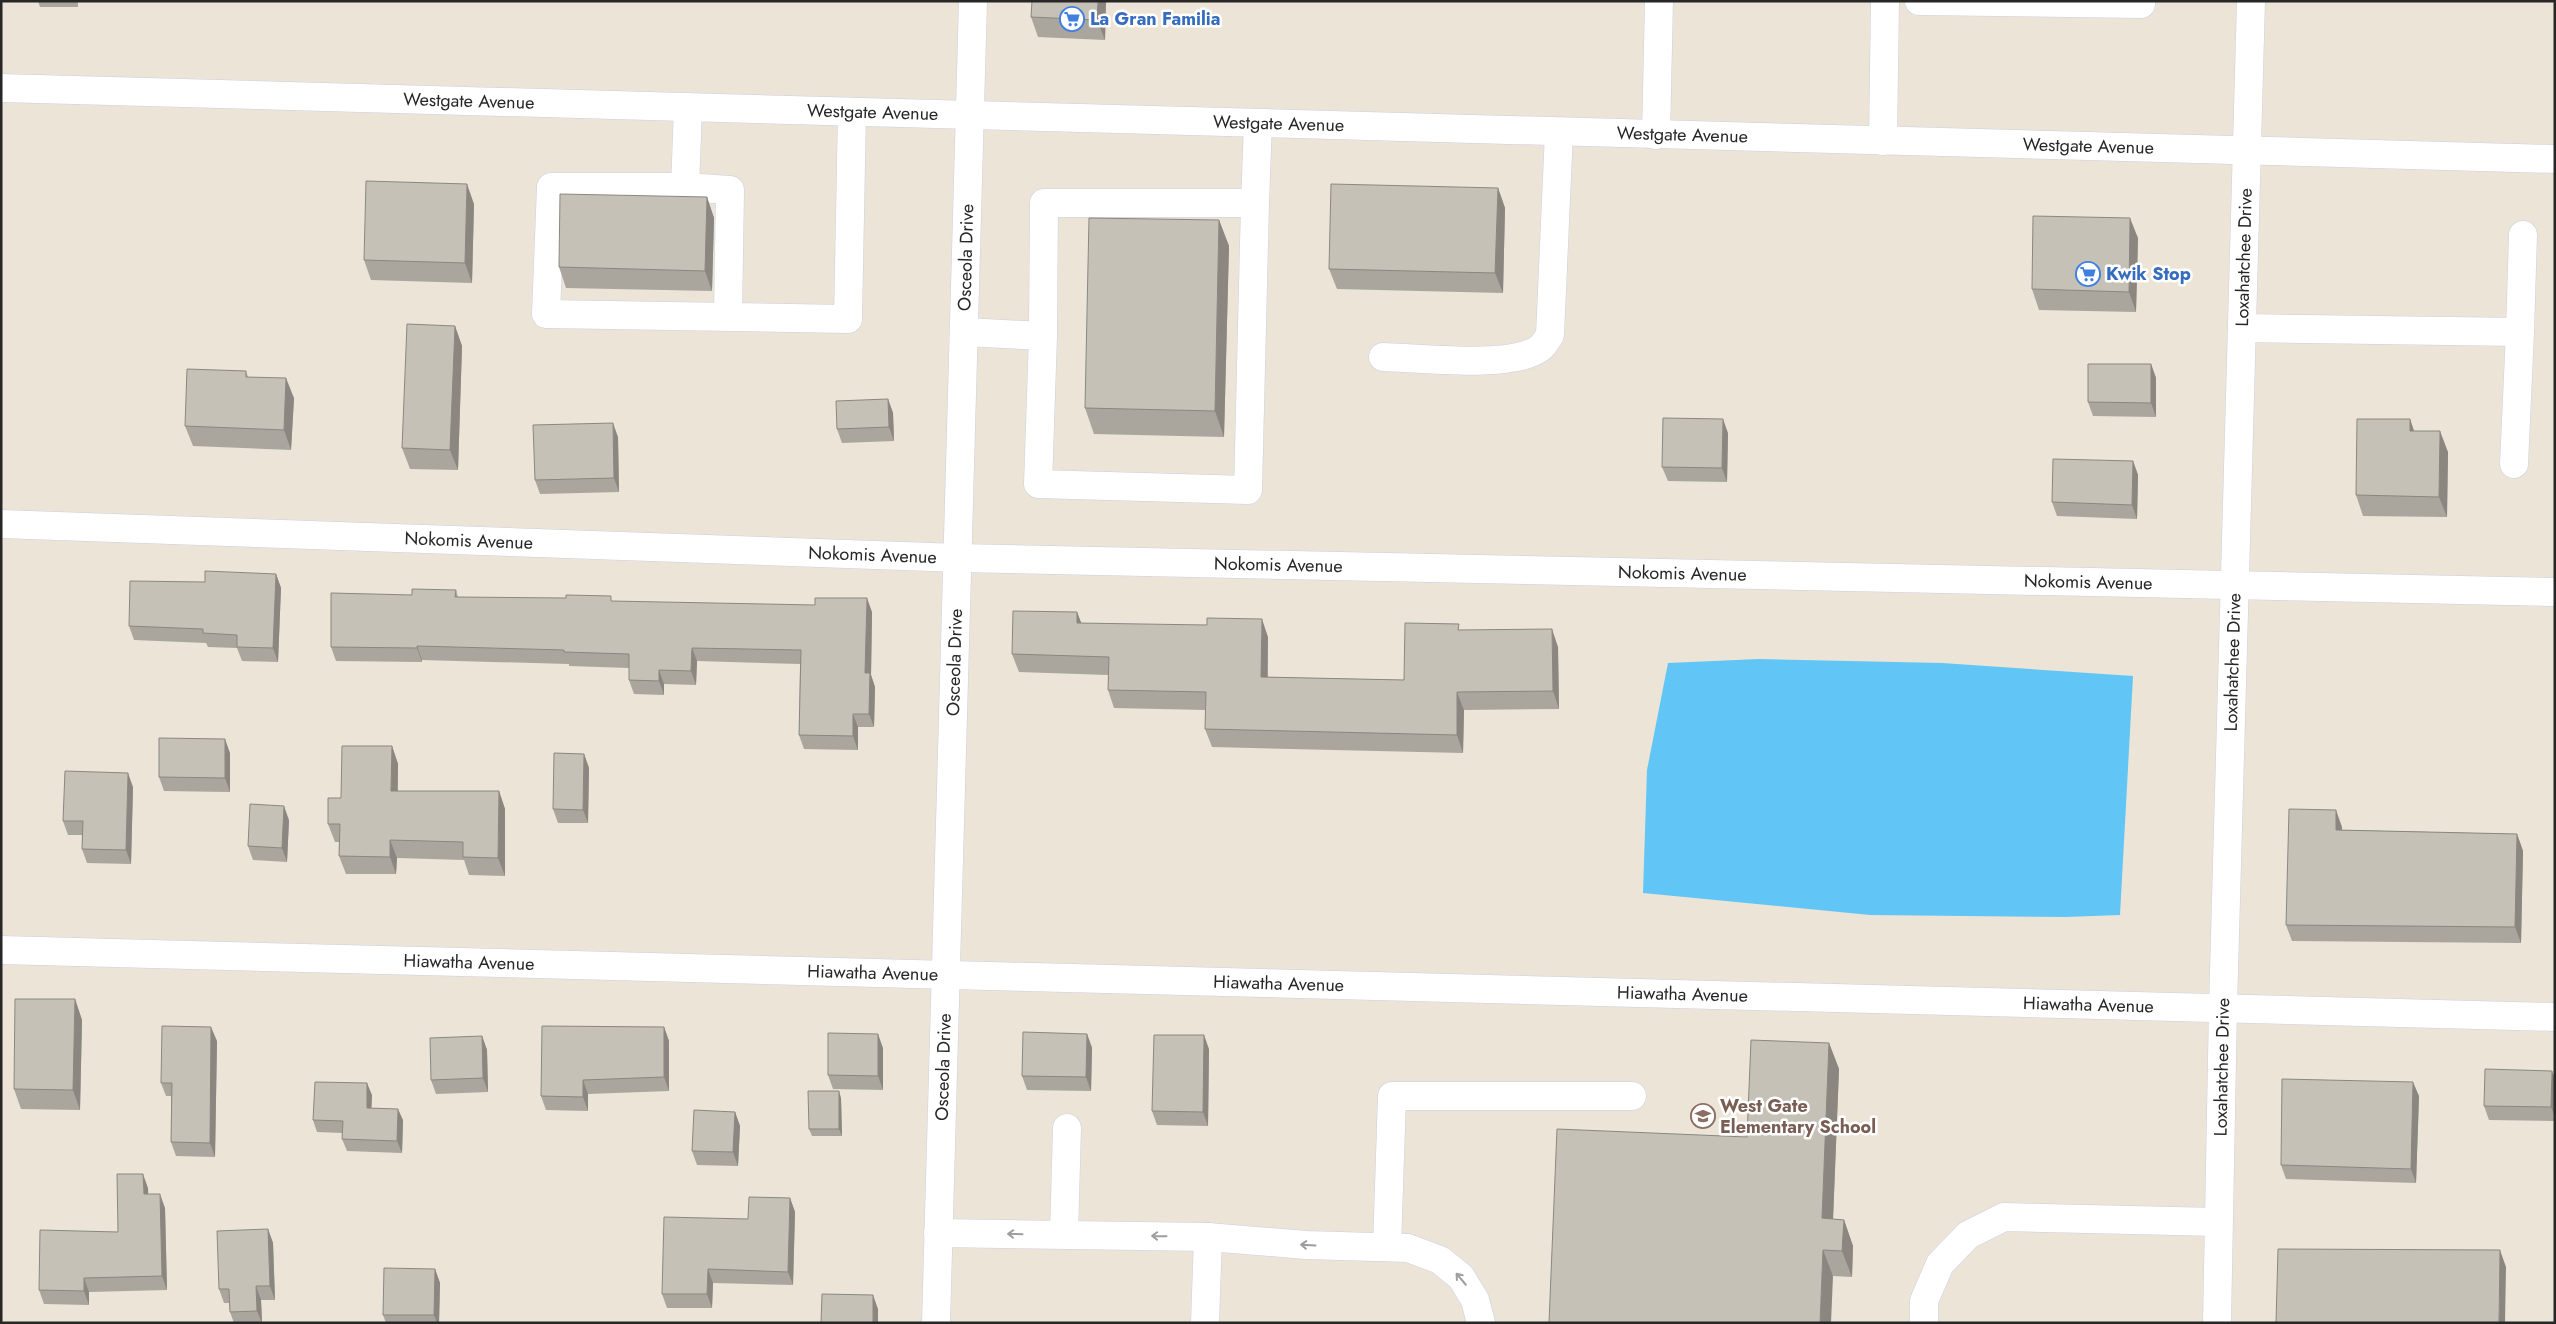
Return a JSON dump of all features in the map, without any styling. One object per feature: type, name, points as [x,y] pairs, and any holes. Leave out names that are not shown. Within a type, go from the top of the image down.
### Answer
[{"type":"street","name":"Osceola Drive","points":[[936,1323],[959,558],[973,1]]},
{"type":"street","points":[[1656,135],[1659,1]]},
{"type":"street","points":[[1883,141],[1885,1]]},
{"type":"street","points":[[1919,1],[2141,4],[2141,1]]},
{"type":"street","name":"Loxahatchee Drive","points":[[2217,1323],[2223,1007],[2251,1]]},
{"type":"street","name":"Westgate Avenue","points":[[1,88],[2555,159]]},
{"type":"street","points":[[685,187],[688,108]]},
{"type":"street","points":[[728,316],[730,190],[685,187],[551,187],[546,314],[848,319],[852,112]]},
{"type":"street","points":[[1255,203],[1044,203],[1043,336],[1038,484],[1248,490],[1258,124]]},
{"type":"street","points":[[1382,357],[1495,361],[1541,348],[1550,335],[1560,132]]},
{"type":"street","points":[[2514,464],[2522,235]]},
{"type":"street","points":[[2242,328],[2520,332]]},
{"type":"street","points":[[965,332],[1043,336]]},
{"type":"street","name":"Nokomis Avenue","points":[[1,524],[959,558],[2235,587],[2555,592]]},
{"type":"street","name":"Hiawatha Avenue","points":[[1,950],[2555,1017]]},
{"type":"street","points":[[1387,1247],[1392,1096],[1632,1096]]},
{"type":"street","points":[[1064,1234],[1068,1128]]},
{"type":"street","points":[[1924,1323],[1924,1301],[1940,1264],[1968,1235],[2004,1217],[2218,1222]]},
{"type":"street","points":[[938,1233],[1208,1237],[1306,1245],[1408,1248],[1440,1260],[1460,1277],[1475,1300],[1481,1323]]},
{"type":"street","points":[[1205,1323],[1208,1237]]},
{"type":"water","points":[[1759,659],[1942,663],[2133,676],[2120,915],[2066,917],[1870,915],[1643,893],[1647,770],[1668,663]]},
{"type":"building","points":[[1032,1],[1098,1],[1097,20],[1031,17]]},
{"type":"building","points":[[366,181],[467,184],[465,263],[364,260]]},
{"type":"building","points":[[1331,184],[1498,188],[1495,273],[1329,269]]},
{"type":"building","points":[[560,194],[707,197],[705,271],[559,267]]},
{"type":"building","name":"Kwik Stop","points":[[2033,216],[2130,218],[2129,292],[2032,289]]},
{"type":"building","points":[[1089,218],[1219,220],[1215,411],[1085,408]]},
{"type":"building","points":[[407,324],[455,326],[450,450],[402,448]]},
{"type":"building","points":[[2088,364],[2151,364],[2151,403],[2088,402]]},
{"type":"building","points":[[187,369],[246,371],[246,377],[286,378],[284,430],[185,426]]},
{"type":"building","points":[[888,399],[889,427],[837,429],[836,401]]},
{"type":"building","points":[[1663,418],[1723,419],[1722,468],[1662,467]]},
{"type":"building","points":[[2357,419],[2410,419],[2410,431],[2440,431],[2439,497],[2356,495]]},
{"type":"building","points":[[613,423],[614,478],[535,480],[533,425]]},
{"type":"building","points":[[2053,459],[2133,461],[2132,505],[2052,502]]},
{"type":"building","points":[[205,571],[276,574],[273,648],[237,647],[237,635],[203,633],[203,629],[129,626],[130,581],[205,582]]},
{"type":"building","points":[[412,589],[456,590],[455,597],[566,598],[566,595],[611,596],[611,601],[815,605],[815,598],[867,598],[865,673],[870,673],[869,714],[853,714],[853,736],[799,735],[801,650],[692,648],[691,671],[659,670],[659,681],[629,680],[629,654],[564,652],[564,650],[417,646],[417,648],[331,647],[331,593],[412,595]]},
{"type":"building","points":[[1013,611],[1077,612],[1077,623],[1207,625],[1207,618],[1262,619],[1261,677],[1404,680],[1405,623],[1459,624],[1458,630],[1552,629],[1553,691],[1457,692],[1457,735],[1205,729],[1206,692],[1108,690],[1109,657],[1012,654]]},
{"type":"building","points":[[159,738],[225,739],[225,778],[159,777]]},
{"type":"building","points":[[342,746],[392,746],[391,791],[499,791],[498,858],[463,857],[463,842],[390,840],[390,857],[339,856],[340,824],[328,824],[328,798],[341,798]]},
{"type":"building","points":[[554,753],[584,754],[583,810],[553,809]]},
{"type":"building","points":[[65,771],[128,773],[126,850],[82,849],[83,821],[63,821]]},
{"type":"building","points":[[250,804],[284,806],[282,848],[248,846]]},
{"type":"building","points":[[2289,809],[2336,810],[2336,830],[2517,834],[2515,927],[2286,925]]},
{"type":"building","points":[[15,999],[75,999],[73,1090],[14,1089]]},
{"type":"building","points":[[162,1026],[211,1027],[210,1143],[171,1142],[172,1083],[161,1083]]},
{"type":"building","points":[[542,1026],[664,1027],[664,1077],[583,1080],[583,1097],[541,1096]]},
{"type":"building","points":[[1023,1032],[1087,1034],[1086,1077],[1022,1076]]},
{"type":"building","points":[[828,1033],[878,1034],[878,1076],[828,1075]]},
{"type":"building","points":[[1154,1035],[1204,1035],[1203,1112],[1152,1111]]},
{"type":"building","points":[[482,1036],[483,1078],[431,1080],[430,1038]]},
{"type":"building","points":[[1751,1040],[1829,1043],[1822,1218],[1844,1220],[1842,1251],[1823,1250],[1820,1323],[1549,1323],[1557,1129],[1747,1137]]},
{"type":"building","points":[[2485,1069],[2552,1071],[2551,1107],[2484,1106]]},
{"type":"building","points":[[2282,1079],[2413,1082],[2411,1169],[2281,1165]]},
{"type":"building","points":[[315,1082],[367,1083],[367,1108],[398,1109],[397,1141],[342,1139],[343,1121],[313,1120]]},
{"type":"building","points":[[808,1091],[839,1091],[839,1129],[809,1129]]},
{"type":"building","points":[[694,1110],[735,1112],[733,1152],[692,1151]]},
{"type":"building","points":[[117,1174],[143,1174],[144,1194],[160,1194],[162,1276],[84,1278],[84,1291],[39,1290],[40,1230],[118,1232]]},
{"type":"building","points":[[749,1197],[790,1198],[788,1272],[708,1269],[707,1294],[662,1294],[664,1217],[748,1219]]},
{"type":"building","points":[[268,1229],[270,1286],[256,1286],[257,1311],[230,1312],[229,1289],[219,1289],[217,1231]]},
{"type":"building","points":[[2278,1249],[2500,1250],[2499,1323],[2276,1323]]},
{"type":"building","points":[[384,1268],[435,1269],[434,1315],[383,1315]]},
{"type":"building","points":[[822,1294],[873,1295],[873,1323],[821,1323]]},
{"type":"place","name":"La Gran Familia","points":[[1072,19]]},
{"type":"place","name":"Kwik Stop","points":[[2088,274]]},
{"type":"place","name":"West Gate Elementary School","points":[[1703,1116]]}]
